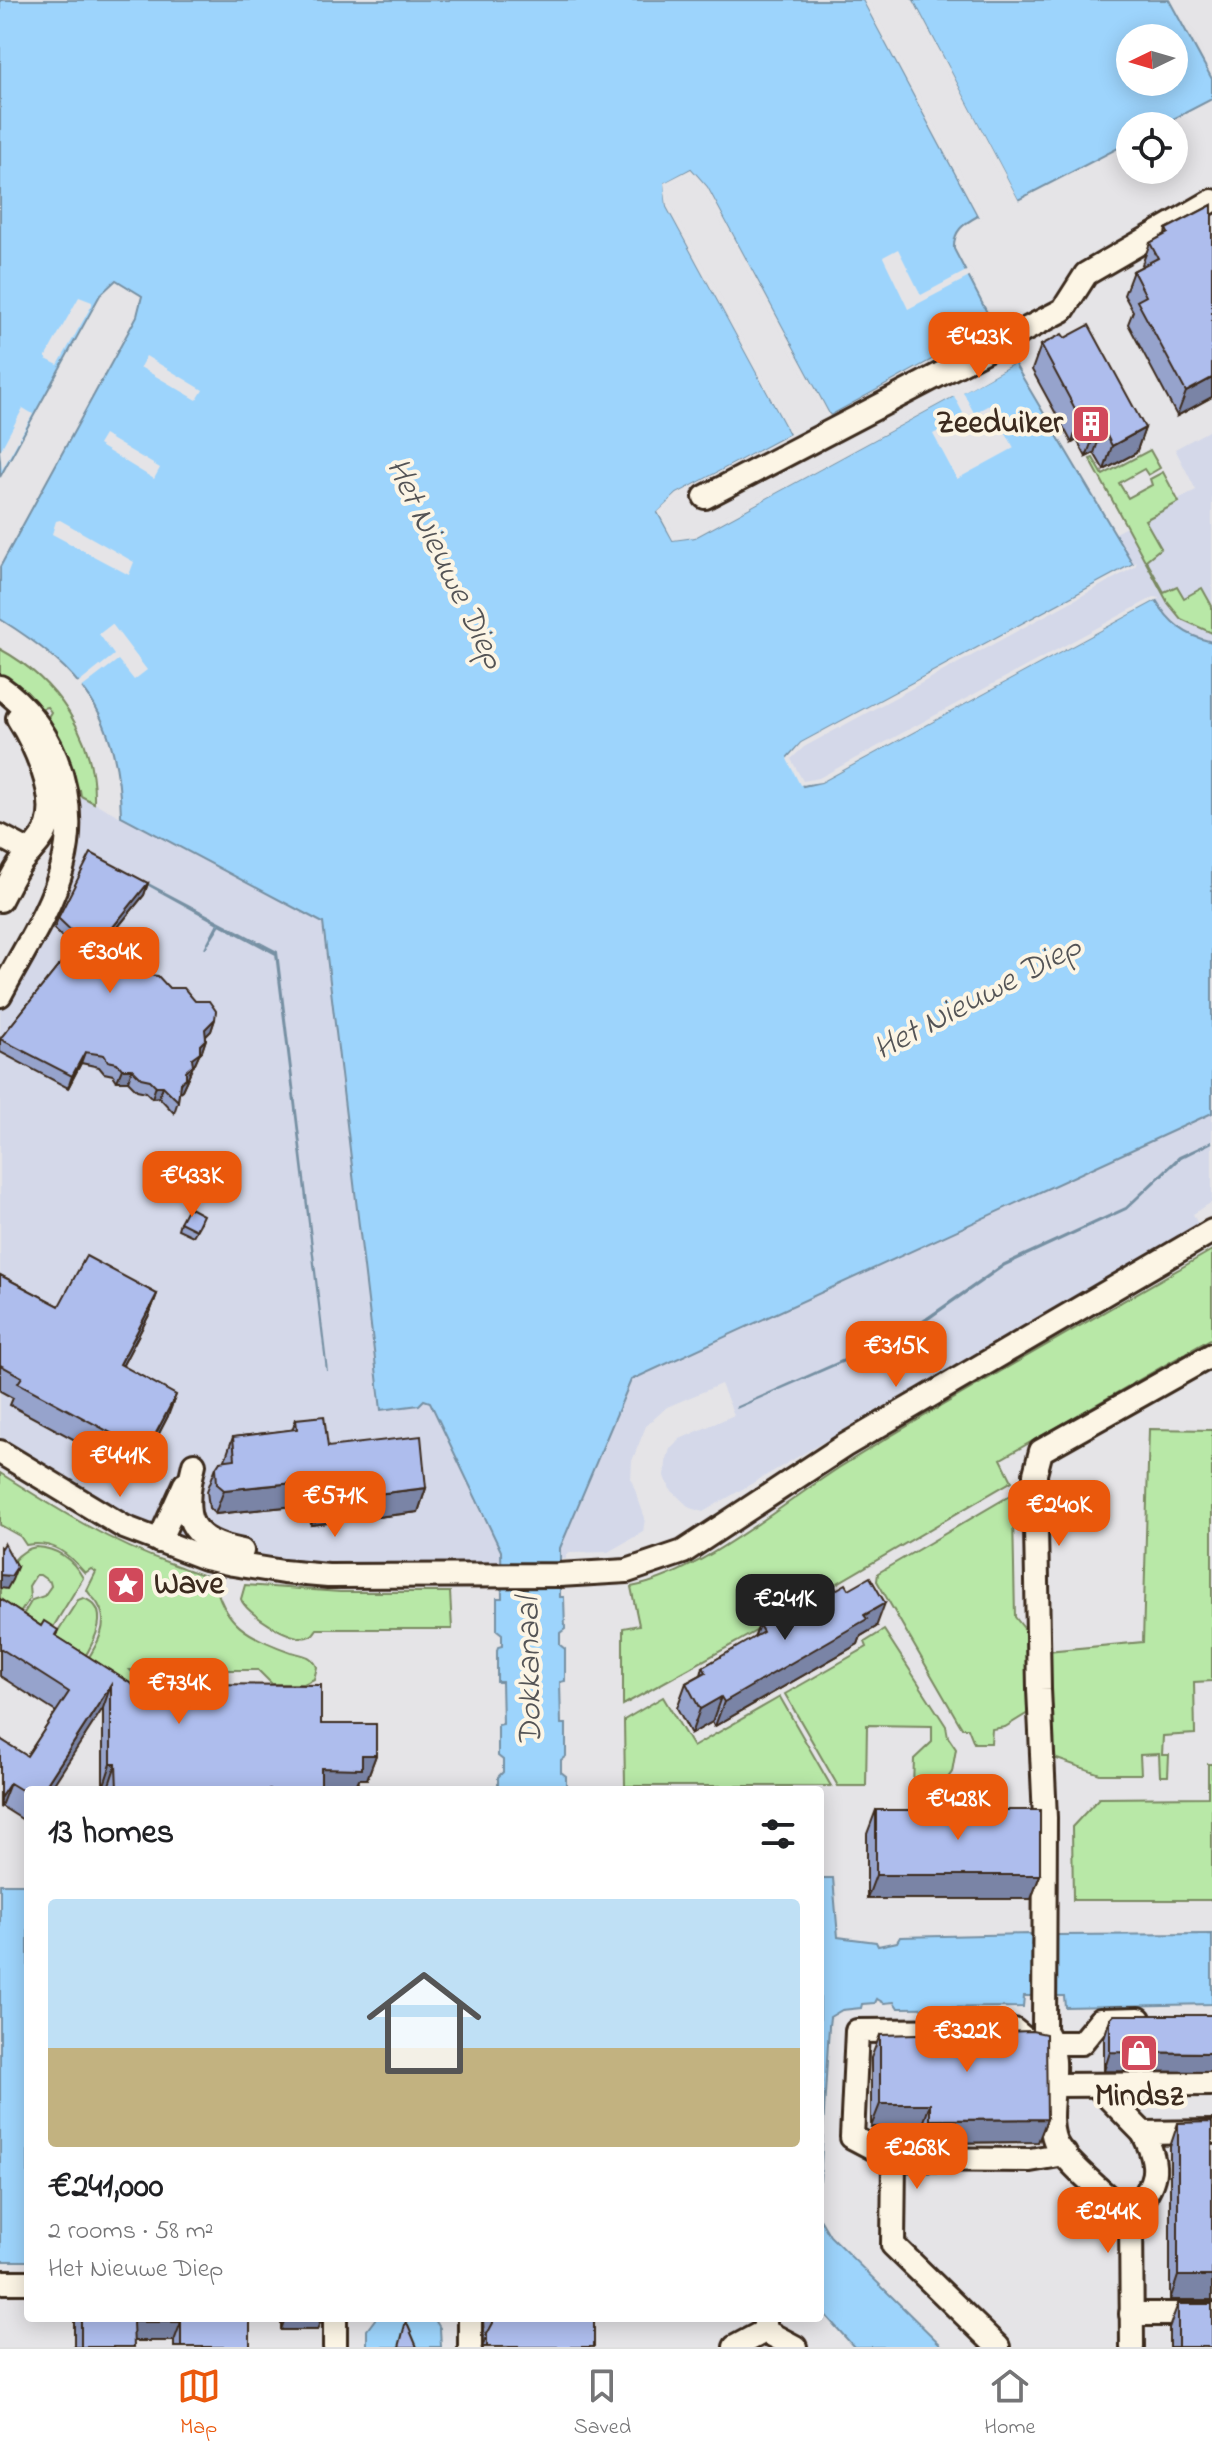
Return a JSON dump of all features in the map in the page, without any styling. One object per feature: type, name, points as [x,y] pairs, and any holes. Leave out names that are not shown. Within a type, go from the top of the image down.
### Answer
[{"type":"street","points":[[705,497],[1063,310],[1086,274],[1212,201]]},
{"type":"street","points":[[0,687],[20,702],[43,732],[62,775],[70,822],[63,869],[0,995]]},
{"type":"street","points":[[0,700],[12,710],[25,729],[49,797],[48,826],[20,864],[0,900]]},
{"type":"street","points":[[0,836],[30,852],[45,848],[52,851],[63,862],[63,869]]},
{"type":"street","points":[[0,1452],[124,1527],[205,1558],[283,1572],[328,1576],[559,1575],[627,1571],[683,1552],[844,1446],[1212,1231]]},
{"type":"street","points":[[1131,2217],[1065,2154],[1056,2142],[1053,2126],[1054,2085],[1044,1996],[1045,1818],[1035,1474],[1041,1451],[1212,1355]]},
{"type":"street","points":[[159,1541],[196,1460],[189,1511],[200,1534],[210,1543],[294,1559],[417,1562],[439,1576]]},
{"type":"street","points":[[1065,2154],[1030,2160],[894,2159],[852,2137],[857,2031],[1014,2030],[1030,2043],[1049,2037],[1081,2043],[1100,2020],[1156,2018]]},
{"type":"street","points":[[1054,2085],[1212,2084]]},
{"type":"street","points":[[1096,2085],[1143,2133],[1153,2153],[1154,2182],[1131,2217],[1132,2347]]},
{"type":"street","points":[[1143,2133],[1212,2132]]},
{"type":"street","points":[[894,2159],[893,2245],[998,2347]]},
{"type":"street","points":[[0,2282],[24,2282]]},
{"type":"street","points":[[1131,2314],[1212,2314]]},
{"type":"street","points":[[335,2322],[335,2347]]},
{"type":"street","points":[[470,2322],[470,2347]]},
{"type":"street","points":[[735,2347],[765,2325],[795,2347]]},
{"type":"shaded area","points":[[1212,429],[1212,642],[1186,633],[1162,611],[821,782],[803,786],[787,757],[801,743],[1132,564],[1115,533],[1196,490],[1175,449]]},
{"type":"shaded area","points":[[81,796],[323,923],[381,1409],[418,1405],[424,1400],[430,1402],[501,1551],[502,1566],[303,1564],[207,1547],[112,1509],[0,1438],[0,1009],[38,939],[75,847]]},
{"type":"shaded area","points":[[1212,1113],[1212,1202],[1193,1214],[1198,1224],[703,1512],[690,1508],[670,1489],[665,1476],[670,1449],[680,1439],[734,1415],[721,1384],[667,1407],[646,1426],[632,1461],[631,1479],[645,1518],[643,1532],[608,1552],[570,1553],[566,1559],[559,1559],[560,1548],[631,1380]]},
{"type":"green space","points":[[1150,450],[1160,468],[1148,475],[1144,469],[1119,483],[1128,498],[1152,485],[1150,479],[1163,472],[1179,502],[1145,520],[1161,548],[1146,560],[1164,592],[1177,586],[1184,598],[1202,588],[1212,606],[1212,633],[1181,619],[1168,603],[1090,459],[1093,458],[1103,475]]},
{"type":"green space","points":[[0,649],[39,677],[69,713],[88,755],[94,803],[81,796],[80,790],[72,792],[45,722],[51,712],[47,707],[36,710],[0,680]]},
{"type":"green space","points":[[1212,1250],[1212,1338],[1001,1459],[1012,1481],[623,1705],[623,1628],[639,1625],[631,1587],[657,1580],[712,1553],[886,1439]]},
{"type":"green space","points":[[1149,1429],[1212,1430],[1212,1681],[1194,1682],[1195,1734],[1163,1736],[1162,1755],[1169,1755],[1168,1776],[1160,1776],[1159,1754],[1140,1755],[1141,1774],[1100,1774],[1054,1758],[1047,1741],[1047,1651],[1143,1642]]},
{"type":"green space","points":[[0,1473],[105,1535],[149,1555],[214,1578],[218,1594],[231,1618],[262,1641],[309,1658],[317,1667],[314,1679],[304,1684],[272,1684],[258,1670],[130,1670],[143,1684],[122,1684],[86,1662],[97,1642],[103,1621],[98,1604],[87,1590],[96,1572],[91,1569],[85,1573],[60,1550],[45,1545],[26,1545],[20,1536],[0,1525]]},
{"type":"green space","points":[[1018,1491],[1013,1515],[1015,1617],[1030,1636],[1028,1713],[1005,1727],[992,1729],[991,1743],[974,1743],[968,1728],[962,1728],[959,1723],[877,1581],[878,1573]]},
{"type":"green space","points":[[36,1547],[64,1556],[83,1578],[47,1637],[23,1615],[32,1600],[44,1596],[51,1586],[40,1575],[36,1575],[29,1586],[30,1598],[20,1613],[0,1607],[0,1586],[5,1573],[18,1556]]},
{"type":"green space","points":[[245,1585],[340,1592],[450,1592],[452,1629],[317,1629],[311,1636],[300,1637],[281,1631],[251,1612],[241,1599]]},
{"type":"green space","points":[[83,1598],[92,1603],[99,1617],[96,1635],[83,1660],[52,1640],[78,1600]]},
{"type":"green space","points":[[884,1630],[946,1726],[948,1737],[956,1749],[952,1772],[942,1786],[913,1786],[914,1759],[932,1742],[932,1726],[867,1725],[866,1786],[838,1786],[785,1694],[867,1647],[865,1642]]},
{"type":"green space","points":[[663,1697],[693,1747],[780,1697],[831,1786],[625,1786],[624,1720]]},
{"type":"green space","points":[[1208,1764],[1212,1764],[1212,1900],[1073,1900],[1072,1827],[1099,1798],[1208,1797]]},
{"type":"water","points":[[0,0],[863,0],[978,216],[960,229],[955,237],[954,249],[994,326],[830,416],[707,187],[691,169],[665,183],[667,207],[790,434],[677,494],[658,513],[673,540],[695,537],[1014,363],[1133,564],[801,743],[788,757],[803,786],[821,782],[1156,600],[1179,627],[1212,642],[1212,1113],[631,1380],[560,1548],[560,1597],[564,1597],[565,1629],[560,1633],[560,1645],[565,1649],[565,1681],[560,1682],[561,1724],[566,1724],[566,1756],[561,1760],[561,1772],[566,1776],[566,1786],[498,1786],[498,1777],[503,1772],[503,1760],[498,1756],[498,1725],[503,1724],[502,1682],[497,1682],[497,1650],[502,1646],[502,1634],[497,1630],[497,1598],[502,1598],[501,1551],[430,1402],[424,1400],[419,1405],[381,1410],[323,923],[121,816],[113,750],[90,699],[74,677],[53,657],[0,619],[0,567],[137,316],[142,296],[116,280],[100,295],[0,477]]},
{"type":"water","points":[[913,0],[1169,0],[1182,24],[1116,24],[1116,96],[1188,96],[1188,35],[1212,79],[1212,99],[1187,112],[1116,112],[1116,149],[1018,200]]},
{"type":"water","points":[[129,874],[277,952],[327,1371],[276,954],[220,924],[205,948],[218,923]]},
{"type":"water","points":[[1212,1142],[1180,1158],[1126,1209],[1005,1265],[908,1333],[736,1408],[907,1332],[1004,1264],[1126,1208],[1179,1157]]},
{"type":"water","points":[[824,1878],[833,1878],[838,1937],[876,1942],[878,1946],[897,1942],[900,1937],[1032,1934],[1031,1945],[1036,1946],[1057,1944],[1057,1935],[1212,1934],[1212,2004],[1065,2007],[1064,1996],[1024,1996],[1023,2007],[898,2008],[894,2002],[884,2003],[877,1999],[875,2003],[842,2010],[830,2017],[824,2115]]},
{"type":"water","points":[[0,1884],[24,1884],[24,2261],[0,2261]]},
{"type":"water","points":[[824,2226],[830,2236],[943,2347],[854,2347],[824,2313]]},
{"type":"water","points":[[373,2322],[436,2322],[440,2328],[441,2347],[367,2347],[367,2330]]},
{"type":"pier","points":[[863,0],[868,0],[982,214],[980,219]]},
{"type":"pier","points":[[909,0],[913,0],[1020,203],[1014,202]]},
{"type":"pier","points":[[691,169],[707,187],[830,416],[994,326],[996,329],[828,420],[704,189],[690,174],[668,185],[671,206],[794,434],[792,438],[680,497],[663,513],[675,536],[694,533],[1012,360],[1014,363],[963,392],[974,413],[991,404],[1014,448],[957,479],[933,434],[965,417],[954,396],[695,537],[673,540],[658,512],[677,494],[790,434],[667,207],[664,183]]},
{"type":"pier","points":[[898,249],[921,295],[970,269],[973,275],[908,309],[883,257]]},
{"type":"pier","points":[[79,297],[92,302],[92,305],[58,365],[46,356]]},
{"type":"pier","points":[[146,356],[203,390],[197,400],[140,367]]},
{"type":"pier","points":[[23,408],[33,414],[2,470],[0,451]]},
{"type":"pier","points":[[104,435],[160,468],[154,479],[98,445]]},
{"type":"pier","points":[[60,520],[134,562],[129,575],[52,534],[56,521]]},
{"type":"pier","points":[[1137,562],[1135,567],[804,747],[791,759],[803,781],[819,778],[1154,597],[1160,598],[821,782],[800,785],[787,759],[801,743]]},
{"type":"pier","points":[[112,624],[147,670],[134,680],[118,660],[80,689],[76,685],[114,655],[99,634]]},
{"type":"building","points":[[1212,205],[1212,378],[1186,392],[1137,301],[1146,296],[1133,271],[1158,258],[1150,243],[1168,233],[1166,229]]},
{"type":"building","points":[[1089,325],[1145,428],[1112,446],[1103,428],[1095,433],[1086,415],[1080,418],[1041,345],[1062,334],[1065,338]]},
{"type":"building","points":[[91,853],[148,883],[105,937],[136,955],[134,960],[148,975],[158,976],[169,988],[184,988],[195,1001],[209,1001],[216,1011],[215,1019],[205,1029],[206,1039],[200,1045],[200,1052],[192,1058],[193,1065],[180,1083],[178,1101],[163,1086],[141,1078],[132,1069],[122,1069],[104,1055],[85,1052],[72,1076],[0,1039],[80,939],[58,918]]},
{"type":"building","points":[[188,1207],[203,1215],[196,1230],[180,1222]]},
{"type":"building","points":[[86,1256],[157,1294],[120,1364],[176,1395],[146,1452],[18,1383],[22,1377],[0,1365],[0,1275],[59,1306]]},
{"type":"building","points":[[324,1416],[328,1447],[421,1436],[426,1488],[319,1501],[318,1490],[305,1492],[303,1482],[224,1490],[217,1484],[216,1467],[220,1461],[235,1459],[233,1437],[297,1429],[296,1419]]},
{"type":"building","points":[[4,1543],[17,1567],[11,1576],[0,1575],[0,1547]]},
{"type":"building","points":[[870,1577],[885,1603],[864,1615],[867,1619],[724,1702],[721,1697],[700,1709],[686,1683],[706,1672],[703,1667],[763,1632],[759,1625],[782,1611],[787,1618],[846,1584],[849,1589]]},
{"type":"building","points":[[0,1599],[41,1626],[44,1621],[58,1630],[55,1635],[133,1685],[164,1679],[175,1680],[175,1684],[321,1685],[321,1724],[376,1724],[376,1755],[362,1755],[362,1769],[321,1768],[321,1786],[117,1786],[116,1764],[111,1764],[111,1685],[46,1786],[24,1786],[24,1792],[10,1783],[0,1798],[0,1739],[27,1756],[69,1692],[0,1648]]},
{"type":"building","points":[[876,1810],[1040,1810],[1040,1875],[876,1875]]},
{"type":"building","points":[[1114,2015],[1212,2015],[1212,2053],[1110,2052],[1110,2019]]},
{"type":"building","points":[[1032,2031],[1046,2034],[1047,2119],[930,2120],[930,2104],[880,2104],[880,2035]]},
{"type":"building","points":[[1212,2122],[1212,2276],[1178,2276],[1178,2123]]},
{"type":"building","points":[[1178,2304],[1212,2304],[1212,2347],[1178,2347]]},
{"type":"building","points":[[81,2322],[133,2322],[134,2347],[81,2347]]},
{"type":"building","points":[[181,2322],[250,2322],[250,2347],[181,2347]]},
{"type":"building","points":[[406,2322],[406,2322],[417,2347],[399,2347]]},
{"type":"building","points":[[594,2322],[594,2347],[487,2347],[487,2334],[493,2323]]},
{"type":"place","name":"Zeeduiker","points":[[1091,424]]},
{"type":"place","name":"Wave","points":[[126,1585]]},
{"type":"place","name":"Mindsz","points":[[1139,2053]]},
{"type":"water label","name":"Het Nieuwe Diep","points":[[444,564]]},
{"type":"water label","name":"Het Nieuwe Diep","points":[[978,999]]},
{"type":"water label","name":"Dokkanaal","points":[[531,1672]]}]
